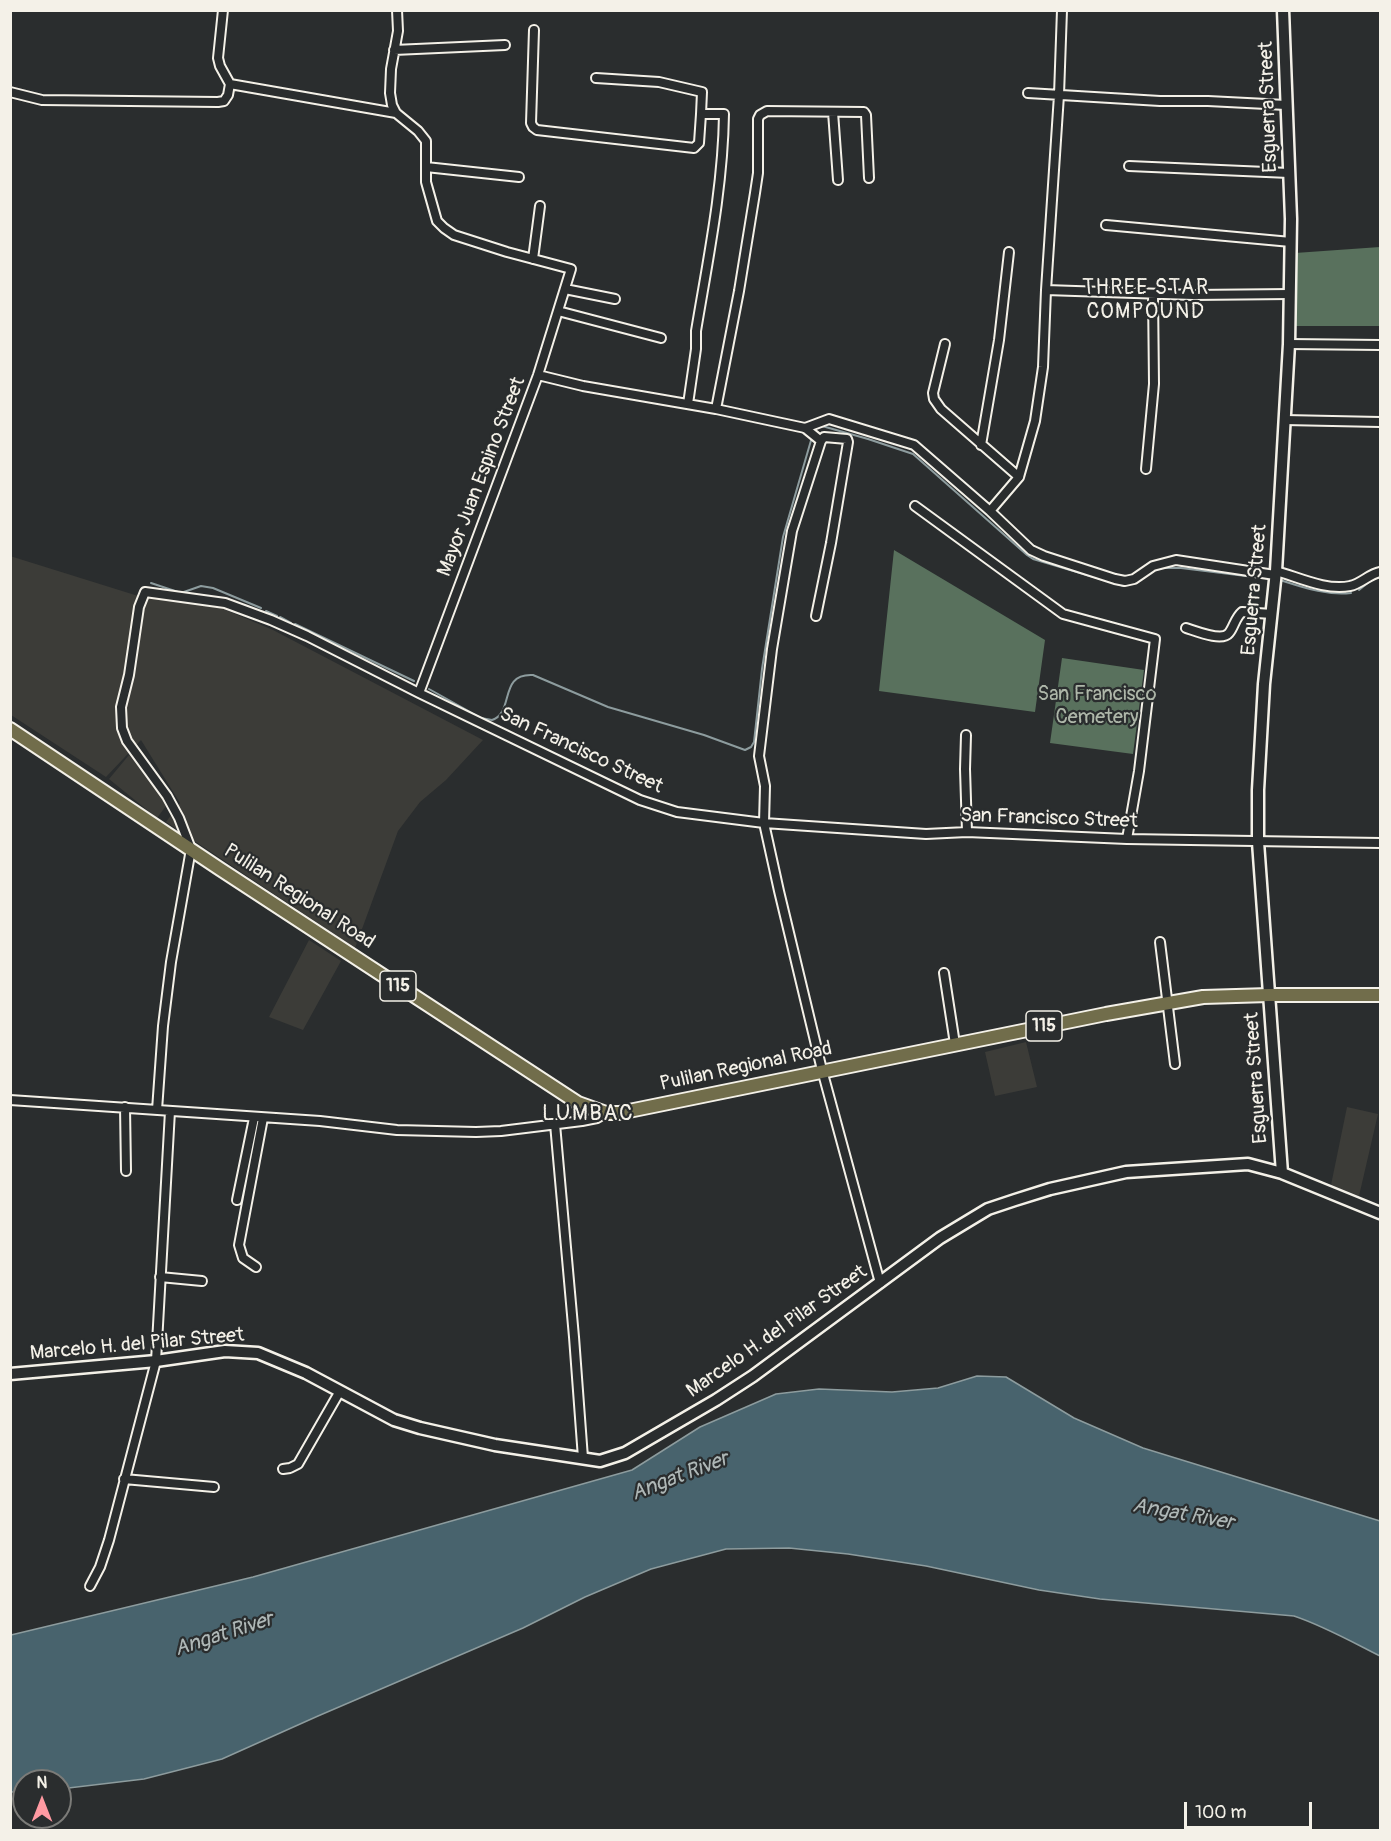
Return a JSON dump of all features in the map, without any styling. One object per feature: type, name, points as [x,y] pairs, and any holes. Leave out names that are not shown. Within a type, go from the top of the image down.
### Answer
[{"type":"main road","name":"Pulilan Regional Road","points":[[10,729],[578,1103],[606,1113],[619,1113],[822,1070],[1203,997],[1380,995]]},
{"type":"street","points":[[10,92],[42,100],[224,101],[230,84],[218,58],[223,10]]},
{"type":"street","points":[[397,10],[398,31],[390,93],[392,105],[396,113],[418,131],[426,141],[426,182],[437,220],[454,235],[533,259],[540,206]]},
{"type":"street","points":[[990,511],[1019,477],[1035,422],[1041,378],[1059,95],[1062,10]]},
{"type":"street","name":"Esguerra Street","points":[[1282,1173],[1258,842],[1258,790],[1286,420],[1289,344],[1289,173],[1283,10]]},
{"type":"street","points":[[534,30],[531,123],[533,128],[694,148],[699,143],[702,92],[659,82],[596,78]]},
{"type":"street","points":[[394,50],[505,45]]},
{"type":"street","points":[[230,84],[396,113]]},
{"type":"street","points":[[1028,93],[1160,101],[1286,105]]},
{"type":"street","points":[[716,409],[757,184],[758,119],[760,115],[767,111],[862,112],[866,115],[869,178]]},
{"type":"street","points":[[833,112],[838,180]]},
{"type":"street","points":[[688,404],[696,349],[696,331],[723,154],[723,114],[701,114]]},
{"type":"street","points":[[1129,166],[1289,173]]},
{"type":"street","points":[[426,167],[519,177]]},
{"type":"street","points":[[1106,225],[1290,242]]},
{"type":"street","points":[[981,445],[999,340],[1009,252]]},
{"type":"street","name":"Mayor Juan Espino Street","points":[[419,693],[538,375],[571,269],[533,259]]},
{"type":"street","points":[[565,288],[615,299]]},
{"type":"street","points":[[1046,290],[1153,294],[1290,294]]},
{"type":"street","points":[[1146,469],[1154,384],[1153,294]]},
{"type":"street","points":[[558,311],[661,338]]},
{"type":"street","points":[[945,344],[933,393],[934,399],[941,409],[1019,477]]},
{"type":"street","points":[[1289,344],[1380,345]]},
{"type":"street","points":[[538,375],[583,386],[716,409],[805,428],[821,441]]},
{"type":"street","points":[[805,428],[829,418],[914,445],[1036,553],[1115,579],[1134,579],[1153,566],[1176,560],[1275,573],[1326,586],[1354,586],[1380,572]]},
{"type":"street","points":[[1286,420],[1380,422]]},
{"type":"street","points":[[816,616],[848,442],[847,439],[831,436],[824,437],[821,441],[792,531],[772,649],[759,756],[765,786],[764,823],[779,891],[822,1070],[880,1283]]},
{"type":"street","points":[[915,506],[1063,614],[1155,639],[1127,839]]},
{"type":"street","name":"San Francisco Street","points":[[191,849],[168,796],[127,741],[122,728],[121,707],[129,675],[139,607],[145,592],[225,603],[271,620],[640,800],[677,812],[764,823],[926,834],[967,832],[1127,839],[1380,843]]},
{"type":"street","points":[[1186,628],[1223,638],[1242,612],[1272,614]]},
{"type":"street","points":[[966,735],[964,769],[967,832]]},
{"type":"street","points":[[157,1110],[163,1026],[171,962],[191,849]]},
{"type":"street","points":[[1160,942],[1175,1064]]},
{"type":"street","points":[[944,973],[955,1044]]},
{"type":"street","points":[[10,1100],[320,1121],[397,1130],[476,1132],[597,1118],[606,1113]]},
{"type":"street","points":[[125,1107],[126,1171]]},
{"type":"street","points":[[90,1586],[100,1567],[109,1540],[156,1361],[170,1111]]},
{"type":"street","points":[[237,1200],[259,1118]]},
{"type":"street","points":[[256,1267],[243,1258],[239,1245],[259,1118]]},
{"type":"street","points":[[555,1124],[583,1458]]},
{"type":"street","name":"Marcelo H. del Pilar Street","points":[[10,1374],[156,1361],[225,1351],[258,1353],[306,1373],[394,1419],[420,1428],[495,1445],[600,1461],[625,1452],[753,1376],[940,1238],[988,1209],[1050,1189],[1126,1172],[1248,1164],[1282,1173],[1380,1213]]},
{"type":"street","points":[[160,1277],[202,1281]]},
{"type":"street","points":[[283,1469],[298,1464],[340,1391]]},
{"type":"street","points":[[124,1479],[214,1487]]},
{"type":"shaded area","points":[[10,556],[135,595],[221,608],[273,630],[483,740],[446,780],[420,802],[398,831],[355,948],[166,822],[180,803],[141,740],[106,777],[11,715]]},
{"type":"shaded area","points":[[129,755],[169,802],[157,818],[109,779]]},
{"type":"shaded area","points":[[309,940],[341,961],[303,1030],[269,1017]]},
{"type":"shaded area","points":[[1026,1042],[1037,1087],[995,1096],[985,1052]]},
{"type":"shaded area","points":[[1347,1107],[1378,1114],[1359,1196],[1331,1185]]},
{"type":"green space","points":[[1380,247],[1380,326],[1295,326],[1295,253]]},
{"type":"green space","points":[[894,550],[1045,640],[1035,712],[879,691]]},
{"type":"green space","name":"San Francisco Cemetery","points":[[1062,658],[1144,670],[1133,754],[1050,743]]},
{"type":"water","name":"Angat River","points":[[977,1376],[1006,1377],[1074,1418],[1143,1448],[1380,1521],[1380,1656],[1327,1629],[1294,1616],[1100,1599],[1039,1590],[926,1566],[848,1554],[789,1548],[726,1549],[651,1569],[585,1597],[523,1628],[222,1759],[144,1779],[72,1788],[72,1769],[12,1769],[11,1792],[11,1635],[253,1577],[632,1470],[700,1427],[776,1394],[819,1389],[892,1392],[938,1388]]},
{"type":"waterway","points":[[814,431],[822,426],[913,454],[1033,559],[1124,586]]},
{"type":"waterway","points":[[429,689],[481,718],[492,720],[499,716],[515,680],[522,676],[533,675],[608,707],[704,735],[745,750],[751,747],[754,742],[762,669],[783,537],[812,437]]},
{"type":"waterway","points":[[1161,568],[1181,568],[1262,578]]},
{"type":"waterway","points":[[1359,590],[1374,578],[1380,578]]},
{"type":"waterway","points":[[1280,580],[1324,592],[1351,593]]},
{"type":"waterway","points":[[151,583],[181,593],[201,586],[213,588],[261,608]]},
{"type":"waterway","points":[[266,611],[277,616]]},
{"type":"waterway","points":[[280,617],[291,623]]},
{"type":"waterway","points":[[295,624],[414,681]]},
{"type":"district","name":"THREE STAR COMPOUND","points":[[1146,301]]},
{"type":"district","name":"LUMBAC","points":[[588,1114]]}]
